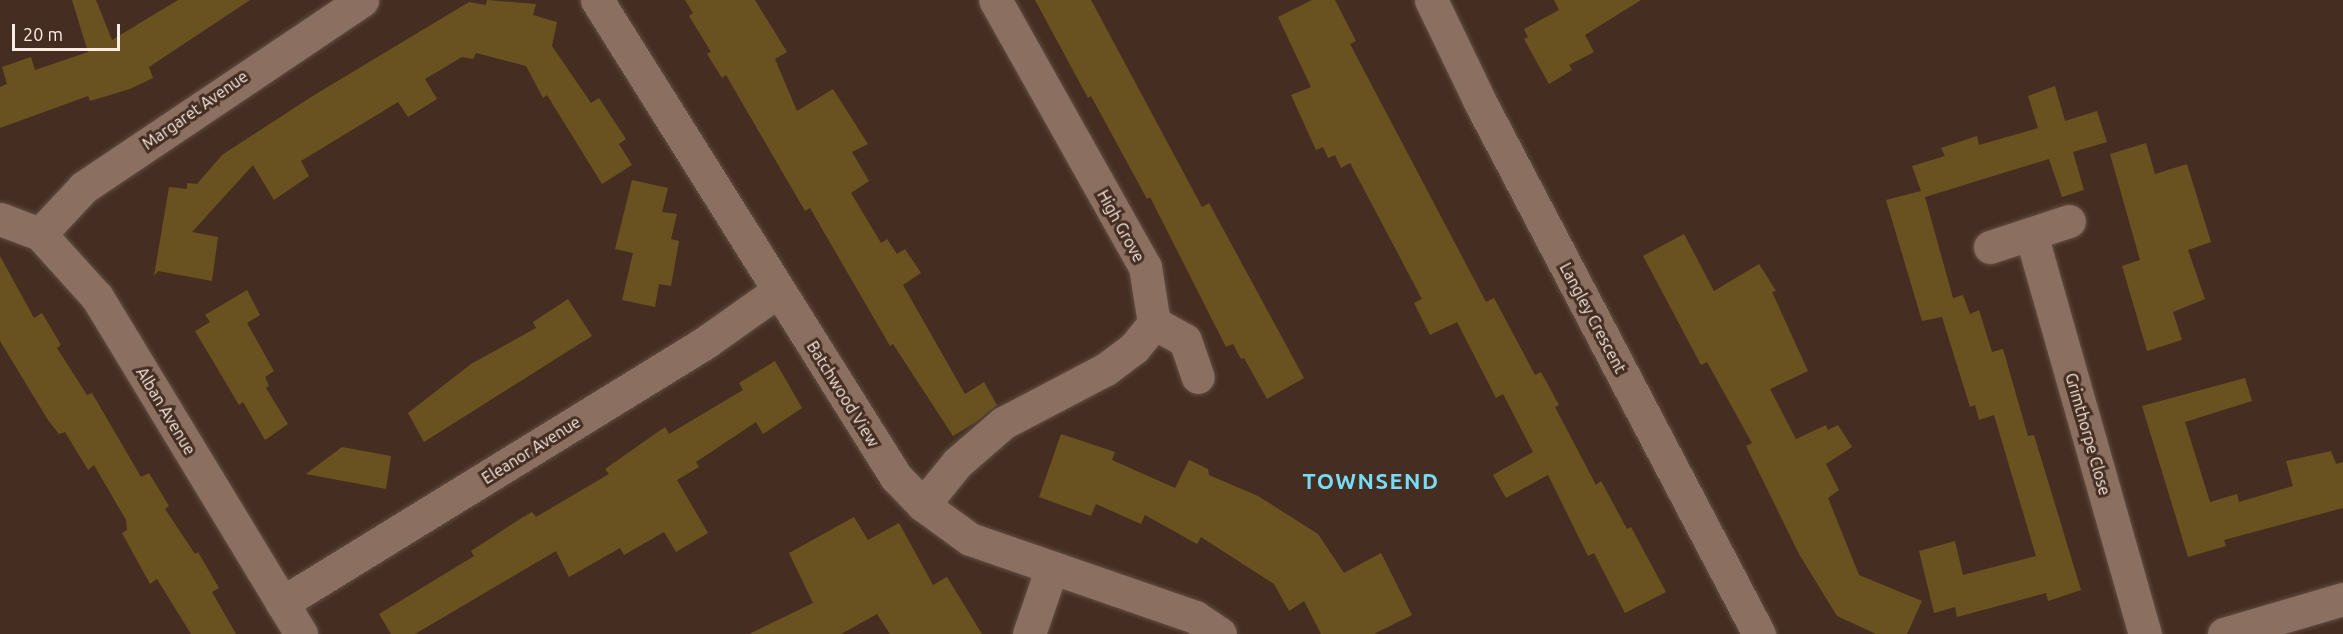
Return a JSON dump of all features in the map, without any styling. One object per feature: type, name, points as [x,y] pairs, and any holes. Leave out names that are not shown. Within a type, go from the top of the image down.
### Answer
[{"type":"street","name":"Margaret Avenue","points":[[40,234],[84,187],[362,0]]},
{"type":"street","name":"Batchwood View","points":[[597,0],[896,477],[922,505],[970,539],[1052,570],[1195,616],[1220,634]]},
{"type":"street","name":"High Grove","points":[[995,0],[1145,267],[1154,323]]},
{"type":"street","name":"Langley Crescent","points":[[1431,0],[1449,40],[1759,634]]},
{"type":"street","points":[[1449,40],[1460,0]]},
{"type":"street","name":"Alban Avenue","points":[[0,219],[40,234],[97,297],[301,634]]},
{"type":"street","points":[[1990,247],[2069,221]]},
{"type":"street","name":"Grimthorpe Close","points":[[2031,234],[2145,634]]},
{"type":"street","name":"Eleanor Avenue","points":[[282,603],[706,342],[778,291]]},
{"type":"street","points":[[922,505],[957,463],[1003,423],[1106,369],[1134,348],[1154,323],[1185,340],[1198,377]]},
{"type":"street","points":[[1029,634],[1052,570]]},
{"type":"street","points":[[2224,634],[2343,599]]},
{"type":"building","points":[[72,0],[96,0],[112,40],[178,0],[250,0],[149,67],[153,78],[130,89],[90,101],[88,96],[0,128],[0,87],[7,84],[2,67],[31,57],[35,70],[88,52]]},
{"type":"building","points":[[487,0],[536,4],[533,15],[557,22],[552,46],[591,103],[599,98],[626,139],[619,144],[632,165],[602,184],[547,95],[543,98],[526,66],[476,53],[473,59],[462,57],[425,79],[437,99],[408,117],[398,102],[301,161],[309,176],[274,200],[253,165],[192,232],[218,237],[212,281],[158,271],[154,276],[169,187],[187,189],[187,183],[197,184],[222,155],[311,97],[469,2],[486,5]]},
{"type":"building","points":[[685,0],[755,0],[787,52],[775,59],[797,111],[833,89],[868,144],[852,152],[869,181],[851,193],[881,243],[887,239],[897,254],[905,249],[921,273],[903,285],[965,394],[984,382],[997,405],[976,422],[953,436],[893,344],[890,346],[810,208],[805,211],[726,75],[722,78],[707,54],[711,52],[689,16],[693,13]]},
{"type":"building","points":[[1035,0],[1091,0],[1202,207],[1209,203],[1304,378],[1267,399],[1244,358],[1241,359],[1233,344],[1226,347],[1150,197],[1147,199],[1091,96],[1088,98]]},
{"type":"building","points":[[1312,0],[1335,0],[1356,41],[1350,44],[1486,302],[1494,298],[1535,375],[1541,372],[1559,405],[1555,407],[1596,485],[1601,481],[1627,529],[1631,527],[1666,592],[1625,613],[1594,553],[1588,556],[1548,475],[1506,498],[1493,475],[1533,452],[1503,394],[1496,398],[1457,322],[1430,335],[1414,303],[1422,299],[1350,163],[1341,168],[1335,155],[1328,158],[1323,147],[1316,150],[1291,95],[1311,87],[1278,17]]},
{"type":"building","points":[[1554,0],[1641,0],[1585,35],[1594,52],[1569,65],[1572,70],[1549,84],[1524,39],[1528,37],[1524,29],[1559,10]]},
{"type":"building","points":[[2055,86],[2065,121],[2097,111],[2107,142],[2073,152],[2084,190],[2062,197],[2049,159],[1925,197],[1953,298],[1963,295],[1970,314],[1979,310],[1992,352],[2003,349],[2028,436],[2034,435],[2081,590],[2048,601],[2046,593],[1957,617],[1955,607],[1934,613],[1919,551],[1955,541],[1963,575],[2036,556],[1994,415],[1979,420],[1975,405],[1970,407],[1942,317],[1922,321],[1886,200],[1921,191],[1912,166],[1945,156],[1941,148],[1977,136],[1979,145],[2038,128],[2028,96]]},
{"type":"building","points":[[2146,143],[2155,174],[2187,164],[2211,242],[2188,250],[2205,299],[2173,312],[2182,340],[2147,351],[2122,266],[2140,260],[2110,154]]},
{"type":"building","points":[[632,180],[668,188],[662,212],[677,214],[671,239],[679,241],[671,286],[659,284],[655,307],[622,300],[633,253],[615,249]]},
{"type":"building","points":[[1684,234],[1714,291],[1759,264],[1776,291],[1772,292],[1808,371],[1770,389],[1796,439],[1826,425],[1828,430],[1838,425],[1852,447],[1826,464],[1839,490],[1828,498],[1859,575],[1922,601],[1907,634],[1876,634],[1837,616],[1799,554],[1746,446],[1752,443],[1707,362],[1701,365],[1643,256]]},
{"type":"building","points":[[0,256],[34,318],[42,313],[61,345],[57,348],[87,395],[92,393],[141,477],[149,473],[169,506],[165,509],[195,554],[198,552],[219,588],[212,592],[236,634],[191,634],[157,579],[150,584],[122,533],[127,530],[126,520],[94,465],[88,470],[65,432],[59,434],[48,420],[0,341]]},
{"type":"building","points":[[247,290],[260,315],[247,323],[274,371],[265,377],[269,386],[266,388],[288,424],[265,440],[243,402],[239,405],[195,331],[210,322],[205,315]]},
{"type":"building","points":[[568,299],[592,336],[424,442],[408,413],[471,364],[536,328],[533,322]]},
{"type":"building","points":[[775,361],[802,408],[763,434],[756,422],[696,462],[699,467],[677,480],[708,533],[676,552],[664,532],[624,555],[620,548],[569,577],[556,551],[415,634],[391,634],[379,614],[474,556],[471,551],[520,519],[532,512],[536,517],[609,474],[605,469],[665,427],[669,434],[743,390],[739,383]]},
{"type":"building","points":[[2245,378],[2252,401],[2185,422],[2210,502],[2237,494],[2239,502],[2293,486],[2286,461],[2331,451],[2336,464],[2343,462],[2343,508],[2224,540],[2226,546],[2188,557],[2142,406]]},
{"type":"building","points":[[1061,434],[1115,452],[1112,460],[1175,488],[1189,460],[1208,469],[1209,475],[1258,496],[1318,534],[1344,573],[1381,553],[1412,615],[1374,634],[1321,634],[1304,601],[1289,611],[1274,584],[1201,537],[1197,544],[1145,515],[1141,524],[1096,504],[1091,516],[1039,497]]},
{"type":"building","points":[[342,447],[391,456],[386,489],[306,474]]},
{"type":"building","points":[[854,517],[868,540],[899,523],[933,585],[947,577],[982,634],[890,634],[877,614],[841,634],[749,634],[813,603],[789,553]]},
{"type":"district","name":"TOWNSEND","points":[[1371,481]]}]
